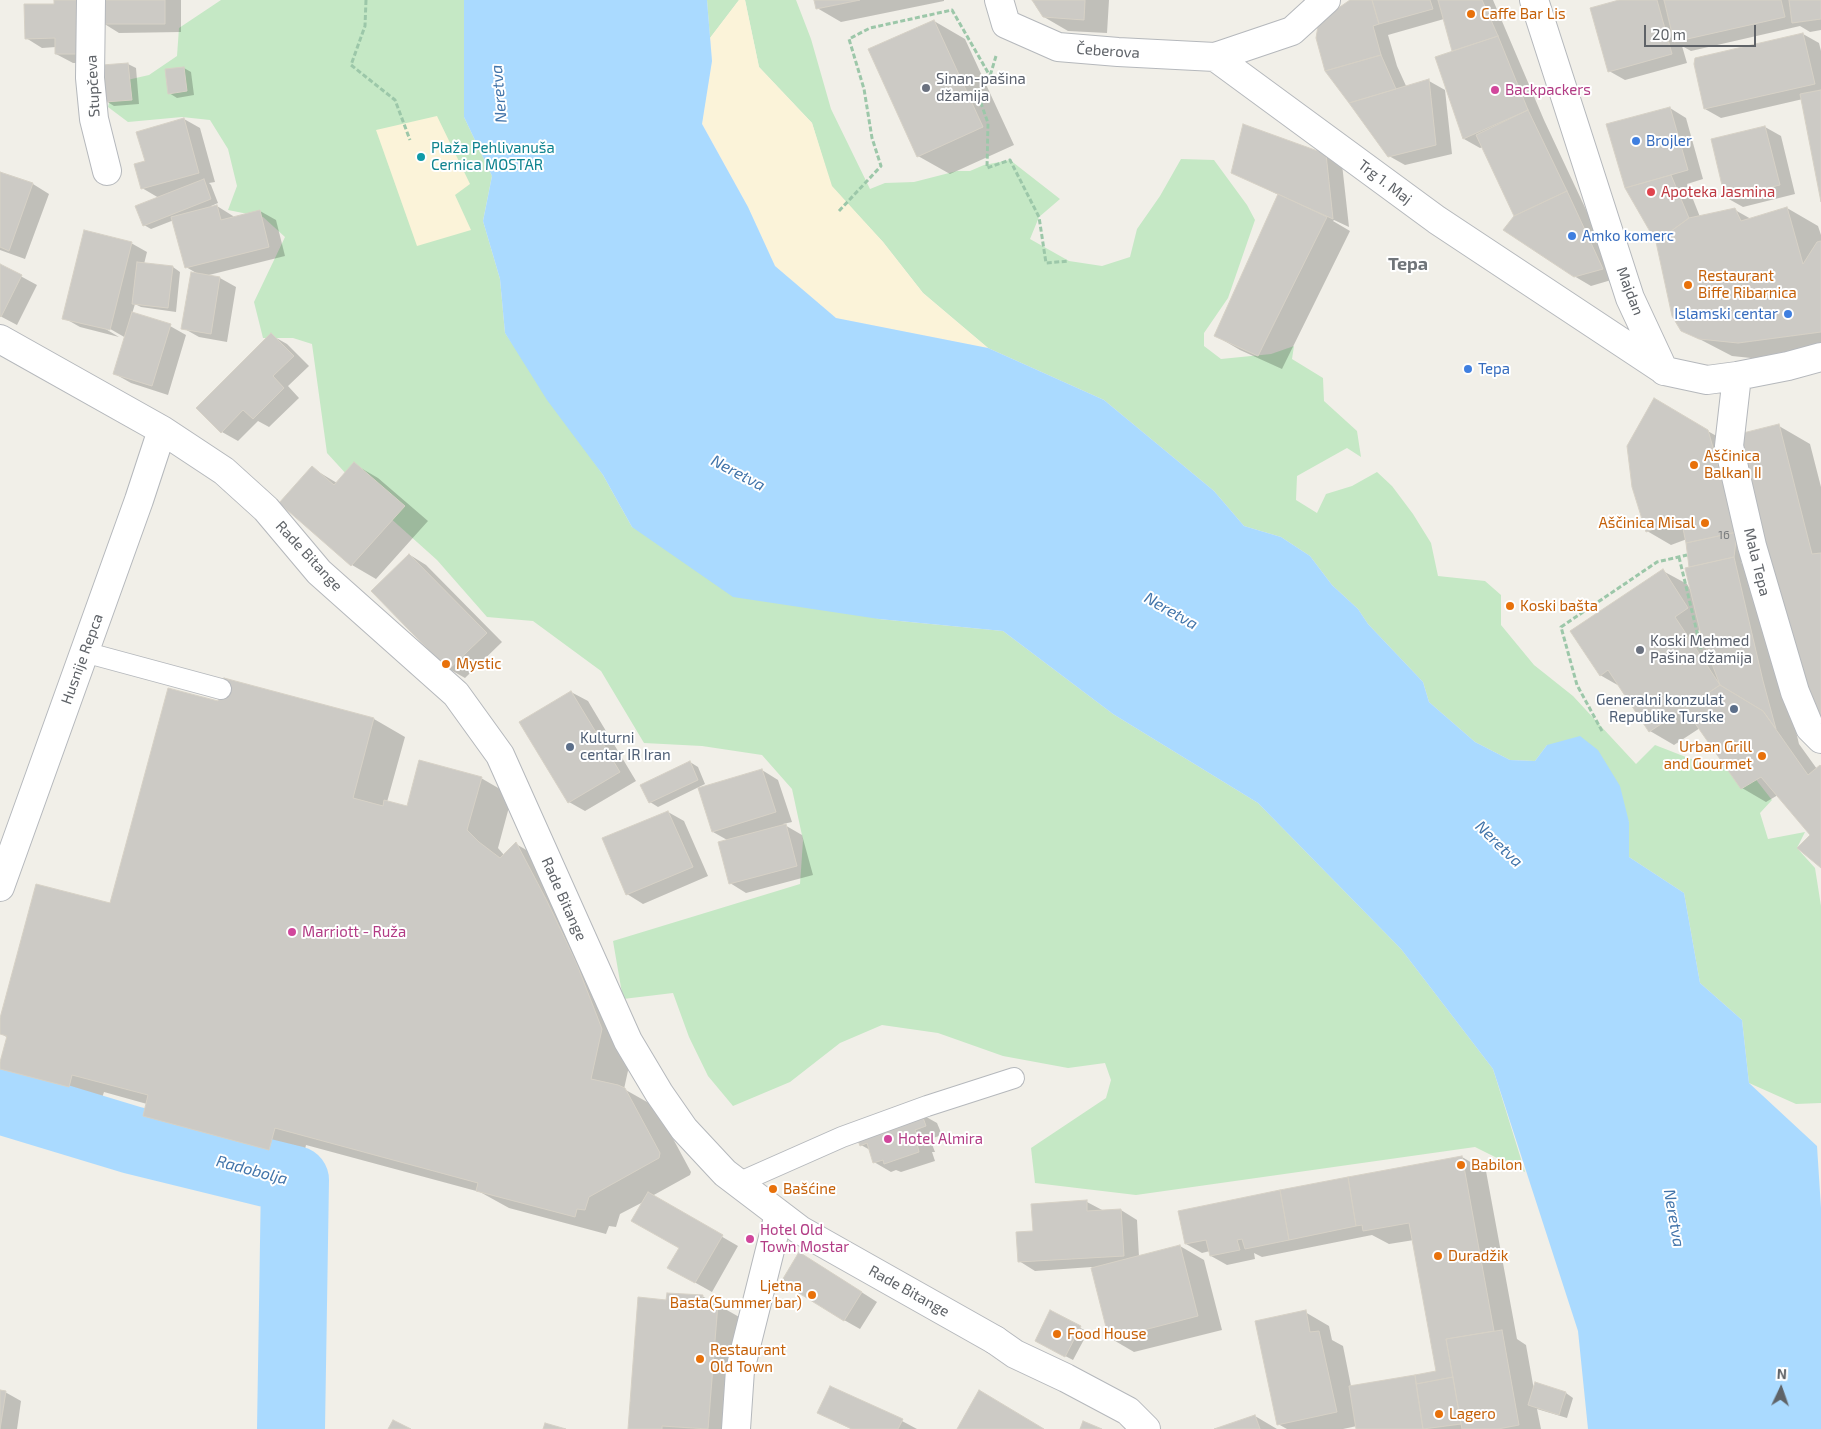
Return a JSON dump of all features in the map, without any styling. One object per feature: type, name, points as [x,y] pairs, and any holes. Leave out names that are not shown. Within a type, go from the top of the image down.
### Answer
[{"type":"street","name":"Stupčeva","points":[[91,0],[90,78],[94,119],[107,171]]},
{"type":"street","points":[[1215,57],[1292,31],[1326,0]]},
{"type":"street","name":"Majdan","points":[[1534,0],[1630,298],[1664,371]]},
{"type":"street","name":"Čeberova","points":[[1003,12],[1058,47],[1215,57]]},
{"type":"street","name":"Trg 1. Maj","points":[[1215,57],[1437,220],[1664,371]]},
{"type":"street","name":"Rade Bitange","points":[[0,339],[162,430],[224,471],[266,508],[319,572],[456,694],[500,755],[628,1041],[659,1093],[684,1129],[725,1173],[800,1230],[995,1340],[1015,1354],[1066,1378],[1128,1411],[1146,1429]]},
{"type":"street","points":[[1664,371],[1707,380],[1788,366],[1821,357]]},
{"type":"street","name":"Mala Tepa","points":[[1737,376],[1730,446],[1752,546],[1794,692],[1810,728],[1821,739]]},
{"type":"street","name":"Husnije Repca","points":[[0,887],[136,509],[162,430]]},
{"type":"street","points":[[736,1429],[740,1370],[778,1214]]},
{"type":"lane","points":[[84,652],[221,689]]},
{"type":"lane","points":[[738,1183],[842,1137],[927,1106],[1014,1078]]},
{"type":"path","points":[[366,0],[364,26],[351,66],[395,100],[410,140]]},
{"type":"path","points":[[839,211],[881,166],[872,138],[864,88],[849,39],[870,28],[952,10],[990,76]]},
{"type":"path","points":[[1003,12],[990,76],[977,92],[988,123],[987,168],[1010,160],[1039,216],[1046,264],[1069,261]]},
{"type":"path","points":[[1602,731],[1578,685],[1561,627],[1657,562],[1688,555]]},
{"type":"path","points":[[1679,558],[1701,649]]},
{"type":"green space","points":[[221,0],[464,0],[464,117],[492,176],[483,221],[500,279],[505,333],[603,475],[632,527],[879,619],[1003,631],[1113,714],[1258,803],[1401,949],[1493,1069],[1525,1172],[1475,1147],[1136,1195],[1035,1183],[1031,1148],[1106,1098],[1111,1080],[1105,1063],[1068,1068],[1003,1056],[938,1033],[882,1025],[840,1043],[790,1082],[733,1106],[708,1076],[689,1037],[673,993],[623,999],[613,941],[800,884],[803,840],[792,789],[762,755],[702,746],[644,743],[601,671],[533,621],[487,617],[437,560],[369,499],[327,453],[312,344],[293,338],[263,338],[254,302],[285,237],[263,217],[228,210],[237,186],[228,149],[210,120],[182,117],[128,122],[108,107],[114,83],[149,75],[177,56],[179,28]]},
{"type":"green space","points":[[707,0],[739,0],[710,38]]},
{"type":"green space","points":[[745,0],[796,0],[811,39],[831,109],[870,189],[885,183],[914,182],[957,171],[970,171],[984,165],[1010,160],[1060,199],[1039,217],[1030,239],[1069,261],[1102,266],[1130,257],[1137,229],[1160,196],[1181,159],[1214,160],[1247,205],[1255,220],[1228,298],[1204,333],[1204,346],[1221,359],[1271,354],[1294,346],[1292,359],[1323,378],[1324,401],[1357,431],[1361,457],[1347,448],[1297,476],[1296,500],[1317,513],[1326,494],[1352,486],[1377,472],[1392,486],[1413,514],[1431,543],[1438,576],[1485,581],[1501,595],[1501,625],[1534,665],[1573,696],[1636,764],[1655,745],[1691,759],[1750,772],[1772,800],[1760,813],[1768,839],[1805,832],[1797,848],[1815,868],[1821,906],[1821,1103],[1796,1104],[1749,1083],[1742,1020],[1700,983],[1684,893],[1629,857],[1629,822],[1547,745],[1535,761],[1510,760],[1475,742],[1429,702],[1423,682],[1368,624],[1358,609],[1332,585],[1310,556],[1281,537],[1244,526],[1214,491],[1104,400],[988,348],[923,293],[883,242],[831,186],[812,123],[759,67]]},
{"type":"sand","points":[[739,0],[745,0],[759,67],[812,123],[832,186],[883,242],[923,293],[988,348],[836,318],[775,266],[748,207],[702,123],[712,61],[710,38]]},
{"type":"sand","name":"Plaža Pehlivanuša Cernica MOSTAR","points":[[437,116],[470,184],[455,195],[471,230],[417,246],[376,130]]},
{"type":"water","name":"Neretva","points":[[464,0],[707,0],[712,61],[702,124],[748,207],[775,266],[836,318],[988,348],[1104,400],[1214,491],[1244,526],[1281,537],[1310,556],[1332,585],[1358,609],[1368,624],[1423,682],[1429,702],[1475,742],[1510,760],[1535,761],[1547,745],[1580,736],[1598,750],[1620,786],[1629,822],[1629,857],[1684,893],[1700,983],[1742,1020],[1749,1083],[1817,1146],[1821,1208],[1821,1429],[1588,1429],[1578,1331],[1493,1069],[1401,949],[1258,803],[1113,714],[1003,631],[879,619],[733,597],[632,527],[603,475],[547,400],[505,333],[500,279],[483,221],[492,176],[464,117]]},
{"type":"building","points":[[54,0],[82,0],[83,54],[55,54],[55,38],[25,39],[24,4],[54,4]]},
{"type":"building","points":[[102,0],[165,0],[165,24],[102,24]]},
{"type":"building","points":[[814,0],[860,0],[816,9]]},
{"type":"building","points":[[1032,0],[1085,0],[1084,20],[1043,17]]},
{"type":"building","points":[[1350,0],[1372,0],[1379,24],[1373,26],[1381,55],[1325,71],[1316,38],[1318,26],[1328,15]]},
{"type":"building","points":[[1372,0],[1430,0],[1433,9],[1379,24]]},
{"type":"building","points":[[1438,0],[1482,0],[1498,36],[1452,51]]},
{"type":"building","points":[[1619,0],[1657,0],[1672,54],[1608,72],[1590,8]]},
{"type":"building","points":[[1664,0],[1781,0],[1785,17],[1674,42]]},
{"type":"building","points":[[1789,0],[1821,0],[1821,19],[1792,23]]},
{"type":"building","name":"Sinan-pašina džamija","points":[[934,20],[983,127],[917,157],[868,49]]},
{"type":"building","points":[[1803,33],[1815,84],[1704,109],[1694,64],[1695,58]]},
{"type":"building","points":[[1498,36],[1528,110],[1463,139],[1435,57]]},
{"type":"building","points":[[1381,55],[1396,89],[1349,103],[1325,71]]},
{"type":"building","points":[[128,63],[132,100],[105,102],[102,65]]},
{"type":"building","points":[[184,67],[187,91],[168,94],[165,69]]},
{"type":"building","points":[[1429,79],[1436,145],[1388,157],[1349,103]]},
{"type":"building","points":[[1821,90],[1821,202],[1800,94]]},
{"type":"building","points":[[1670,107],[1688,170],[1625,188],[1606,124]]},
{"type":"building","points":[[1528,110],[1567,191],[1514,216],[1476,135]]},
{"type":"building","points":[[184,118],[199,173],[141,189],[134,164],[145,161],[136,132]]},
{"type":"building","points":[[1243,124],[1326,154],[1333,219],[1231,173]]},
{"type":"building","points":[[1765,126],[1780,185],[1725,198],[1711,139]]},
{"type":"building","points":[[0,172],[33,183],[9,251],[0,247]]},
{"type":"building","points":[[1671,175],[1689,218],[1656,242],[1625,188]]},
{"type":"building","points":[[204,179],[211,199],[143,226],[135,206]]},
{"type":"building","points":[[1567,191],[1603,269],[1574,277],[1503,230],[1514,216]]},
{"type":"building","points":[[1278,194],[1327,217],[1258,356],[1214,336]]},
{"type":"building","points":[[217,205],[221,220],[260,210],[269,247],[185,268],[171,217]]},
{"type":"building","points":[[1787,207],[1803,264],[1817,242],[1821,241],[1821,332],[1738,343],[1699,339],[1681,331],[1672,316],[1656,242],[1689,218],[1735,208],[1741,221]]},
{"type":"building","points":[[84,230],[132,242],[110,330],[62,319]]},
{"type":"building","points":[[137,262],[173,266],[168,308],[132,304]]},
{"type":"building","points":[[0,264],[22,275],[1,317],[0,316]]},
{"type":"building","points":[[191,272],[220,277],[211,334],[181,329]]},
{"type":"building","points":[[132,312],[171,324],[152,386],[113,374]]},
{"type":"building","points":[[271,333],[294,356],[273,376],[284,388],[253,419],[243,410],[221,433],[196,408]]},
{"type":"building","points":[[1654,398],[1708,430],[1737,532],[1686,543],[1681,519],[1646,532],[1632,487],[1627,446]]},
{"type":"building","points":[[1779,424],[1812,554],[1821,553],[1821,724],[1816,719],[1772,569],[1739,434]]},
{"type":"building","points":[[354,462],[405,506],[351,566],[279,503],[312,466],[334,485]]},
{"type":"building","points":[[1737,532],[1734,557],[1689,567],[1686,543]]},
{"type":"building","points":[[409,554],[487,633],[448,670],[371,591]]},
{"type":"building","points":[[1734,557],[1776,729],[1763,711],[1720,685],[1701,635],[1685,568]]},
{"type":"building","name":"Koski Mehmed Pašina džamija","points":[[1663,569],[1688,608],[1675,617],[1720,685],[1649,732],[1608,670],[1600,676],[1570,631]]},
{"type":"building","name":"Marriott - Ruža","points":[[224,678],[374,718],[353,798],[383,806],[384,800],[407,806],[419,760],[482,777],[467,830],[500,858],[516,842],[576,962],[602,1029],[591,1079],[625,1088],[660,1153],[659,1158],[589,1197],[585,1210],[577,1209],[575,1217],[476,1191],[478,1183],[275,1128],[269,1150],[143,1116],[148,1095],[72,1075],[69,1087],[0,1069],[7,1036],[0,1034],[0,1018],[36,884],[110,903],[168,688],[218,701]]},
{"type":"building","points":[[1720,685],[1763,711],[1808,775],[1821,766],[1821,868],[1797,848],[1810,835],[1761,777],[1741,789],[1685,709]]},
{"type":"building","name":"Kulturni centar IR Iran","points":[[571,691],[620,772],[568,803],[519,722]]},
{"type":"building","points":[[690,761],[698,780],[649,803],[640,785]]},
{"type":"building","points":[[762,769],[776,812],[712,832],[698,788]]},
{"type":"building","points":[[668,811],[693,867],[626,895],[602,838]]},
{"type":"building","points":[[786,824],[797,866],[729,884],[718,842]]},
{"type":"building","name":"Hotel Almira","points":[[921,1112],[926,1126],[915,1130],[919,1143],[917,1144],[919,1152],[884,1164],[883,1160],[873,1163],[867,1143],[860,1146],[856,1135]]},
{"type":"building","points":[[1462,1156],[1494,1331],[1446,1339],[1453,1377],[1416,1384],[1415,1375],[1436,1371],[1409,1223],[1363,1231],[1362,1225],[1356,1226],[1348,1177]]},
{"type":"building","points":[[1348,1177],[1356,1226],[1289,1240],[1280,1190]]},
{"type":"building","points":[[1280,1190],[1289,1240],[1245,1249],[1242,1239],[1237,1240],[1240,1250],[1210,1256],[1206,1240],[1185,1244],[1178,1211]]},
{"type":"building","points":[[648,1192],[723,1235],[695,1283],[667,1268],[679,1248],[631,1221]]},
{"type":"building","points":[[1087,1200],[1087,1211],[1121,1209],[1124,1256],[1018,1262],[1016,1232],[1033,1231],[1031,1204]]},
{"type":"building","points":[[1180,1245],[1198,1316],[1109,1339],[1091,1268]]},
{"type":"building","points":[[799,1252],[862,1292],[844,1321],[781,1282]]},
{"type":"building","points":[[667,1293],[703,1295],[702,1302],[718,1303],[708,1429],[662,1426],[662,1429],[628,1429],[638,1297],[666,1300]]},
{"type":"building","points":[[1050,1310],[1081,1326],[1065,1357],[1035,1341]]},
{"type":"building","points":[[1306,1310],[1310,1332],[1319,1331],[1337,1412],[1277,1425],[1255,1321]]},
{"type":"building","points":[[1502,1330],[1519,1425],[1498,1429],[1462,1429],[1446,1339]]},
{"type":"building","points":[[1415,1375],[1423,1429],[1356,1429],[1349,1386]]},
{"type":"building","points":[[1453,1377],[1461,1424],[1423,1429],[1416,1384]]},
{"type":"building","points":[[1535,1382],[1566,1392],[1559,1415],[1528,1405]]},
{"type":"building","points":[[830,1386],[903,1419],[898,1429],[852,1429],[817,1413]]},
{"type":"building","points":[[0,1390],[6,1391],[0,1429]]},
{"type":"building","points":[[979,1390],[1044,1429],[957,1429]]},
{"type":"building","points":[[1255,1415],[1260,1429],[1214,1429]]},
{"type":"building","points":[[393,1420],[411,1429],[388,1429]]},
{"type":"building","points":[[1083,1421],[1102,1429],[1080,1429]]},
{"type":"building","points":[[545,1423],[566,1429],[543,1429]]},
{"type":"waterway","name":"Radobolja","points":[[0,1100],[132,1140],[295,1180],[291,1429]]},
{"type":"place","name":"Caffe Bar Lis","points":[[1471,14]]},
{"type":"place","name":"Sinan-pašina džamija","points":[[926,88]]},
{"type":"place","name":"Backpackers","points":[[1495,90]]},
{"type":"place","name":"Brojler","points":[[1636,141]]},
{"type":"place","name":"Plaža Pehlivanuša Cernica MOSTAR","points":[[421,157]]},
{"type":"place","name":"Apoteka Jasmina","points":[[1651,192]]},
{"type":"place","name":"Amko komerc","points":[[1572,236]]},
{"type":"place","name":"Restaurant Biffe Ribarnica","points":[[1688,285]]},
{"type":"place","name":"Islamski centar","points":[[1788,314]]},
{"type":"place","name":"Tepa","points":[[1468,369]]},
{"type":"place","name":"Aščinica Balkan II","points":[[1694,465]]},
{"type":"place","name":"Aščinica Misal","points":[[1705,523]]},
{"type":"place","name":"Koski bašta","points":[[1510,606]]},
{"type":"place","name":"Koski Mehmed Pašina džamija","points":[[1640,650]]},
{"type":"place","name":"Mystic","points":[[446,664]]},
{"type":"place","name":"Generalni konzulat Republike Turske","points":[[1734,709]]},
{"type":"place","name":"Kulturni centar IR Iran","points":[[570,747]]},
{"type":"place","name":"Urban Grill and Gourmet","points":[[1762,756]]},
{"type":"place","name":"Marriott - Ruža","points":[[292,932]]},
{"type":"place","name":"Hotel Almira","points":[[888,1139]]},
{"type":"place","name":"Babilon","points":[[1461,1165]]},
{"type":"place","name":"Bašćine","points":[[773,1189]]},
{"type":"place","name":"Hotel Old Town Mostar","points":[[750,1239]]},
{"type":"place","name":"Duradžik","points":[[1438,1256]]},
{"type":"place","name":"Ljetna Basta(Summer bar)","points":[[812,1295]]},
{"type":"place","name":"Food House","points":[[1057,1334]]},
{"type":"place","name":"Restaurant Old Town","points":[[700,1359]]},
{"type":"place","name":"Lagero","points":[[1439,1414]]},
{"type":"district","name":"Tepa","points":[[1408,264]]}]
